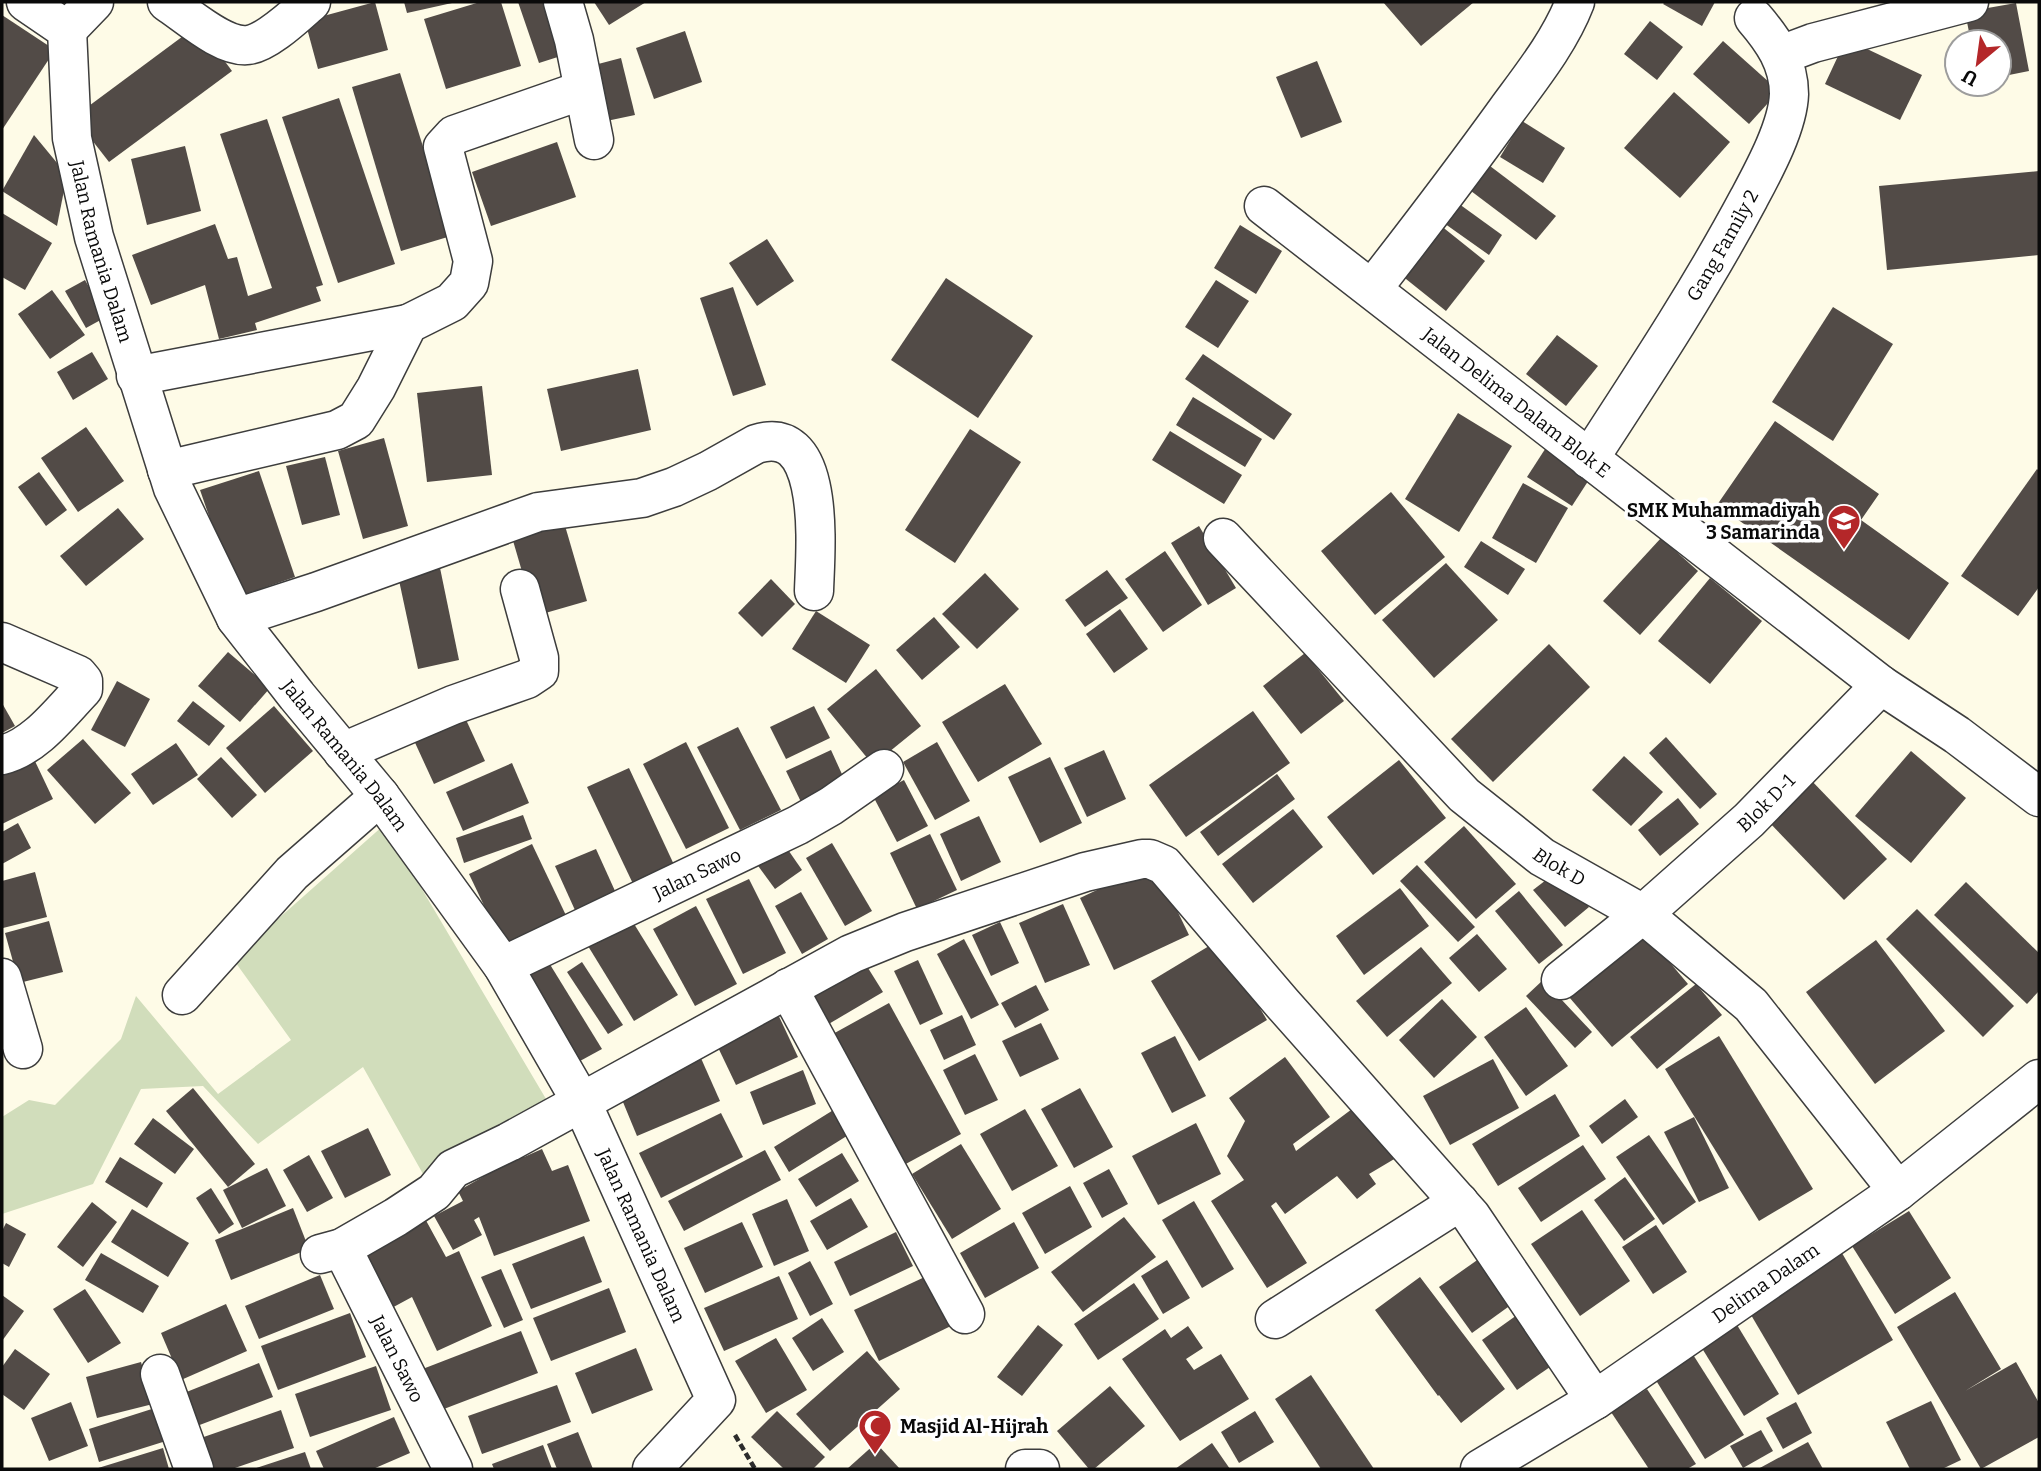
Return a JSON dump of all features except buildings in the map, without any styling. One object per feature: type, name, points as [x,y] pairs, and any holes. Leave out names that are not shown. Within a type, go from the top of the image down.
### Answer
[{"type":"street","points":[[26,2],[67,30],[94,2]]},
{"type":"street","points":[[167,2],[224,41],[249,45],[273,32],[311,2]]},
{"type":"street","points":[[563,2],[574,40],[594,140]]},
{"type":"street","points":[[1372,289],[1445,197],[1513,102],[1562,32],[1575,2]]},
{"type":"street","points":[[1780,55],[1813,43],[1969,2]]},
{"type":"street","name":"Gang Family 2","points":[[1589,459],[1679,319],[1732,231],[1762,174],[1787,107],[1787,75],[1770,37],[1754,18]]},
{"type":"street","name":"Jalan Ramania Dalam","points":[[67,30],[72,138],[93,237],[173,488],[236,618],[380,796],[503,966],[582,1102],[716,1400],[652,1469]]},
{"type":"street","points":[[136,376],[408,324],[452,302],[469,283],[473,261],[443,147],[454,135],[583,90]]},
{"type":"street","name":"Jalan Delima Dalam Blok E","points":[[1264,206],[1881,685],[1957,735],[2039,797]]},
{"type":"street","points":[[167,470],[337,430],[356,420],[382,377],[408,324]]},
{"type":"street","points":[[236,618],[538,512],[642,498],[674,487],[767,440],[790,447],[807,472],[815,516],[814,591]]},
{"type":"street","name":"Blok D","points":[[1223,538],[1464,795],[1542,857],[1643,914],[1751,1005],[1898,1191]]},
{"type":"street","points":[[343,752],[453,705],[527,679],[540,671],[539,658],[520,589]]},
{"type":"street","points":[[2,642],[78,676],[83,681],[83,689],[45,729],[14,752],[2,755]]},
{"type":"street","name":"Blok D-1","points":[[1561,980],[1643,914],[1749,820],[1881,685]]},
{"type":"street","name":"Jalan Sawo","points":[[503,966],[798,825],[884,769]]},
{"type":"street","points":[[182,995],[292,873],[380,796]]},
{"type":"street","points":[[582,1102],[851,954],[905,932],[1085,872],[1150,859],[1164,865],[1173,875],[1282,1003],[1471,1216],[1595,1400]]},
{"type":"street","points":[[2,978],[23,1049]]},
{"type":"street","points":[[788,988],[965,1314]]},
{"type":"street","name":"Delima Dalam","points":[[1480,1469],[1595,1400],[1898,1191],[2039,1079]]},
{"type":"street","name":"Jalan Sawo","points":[[453,1469],[331,1251],[396,1217],[434,1192],[453,1169],[582,1102]]},
{"type":"street","points":[[1275,1319],[1459,1202]]},
{"type":"street","points":[[160,1374],[194,1469]]},
{"type":"street","points":[[1025,1469],[1040,1469]]},
{"type":"green space","points":[[384,825],[549,1104],[423,1174],[363,1067],[258,1144],[203,1086],[141,1089],[93,1184],[2,1214],[2,1117],[29,1100],[55,1105],[121,1039],[136,996],[218,1094],[291,1040],[233,959]]},
{"type":"place","name":"SMK Muhammadiyah 3 Samarinda","points":[[1844,551]]},
{"type":"place","name":"Masjid Al-Hijrah","points":[[875,1456]]}]
